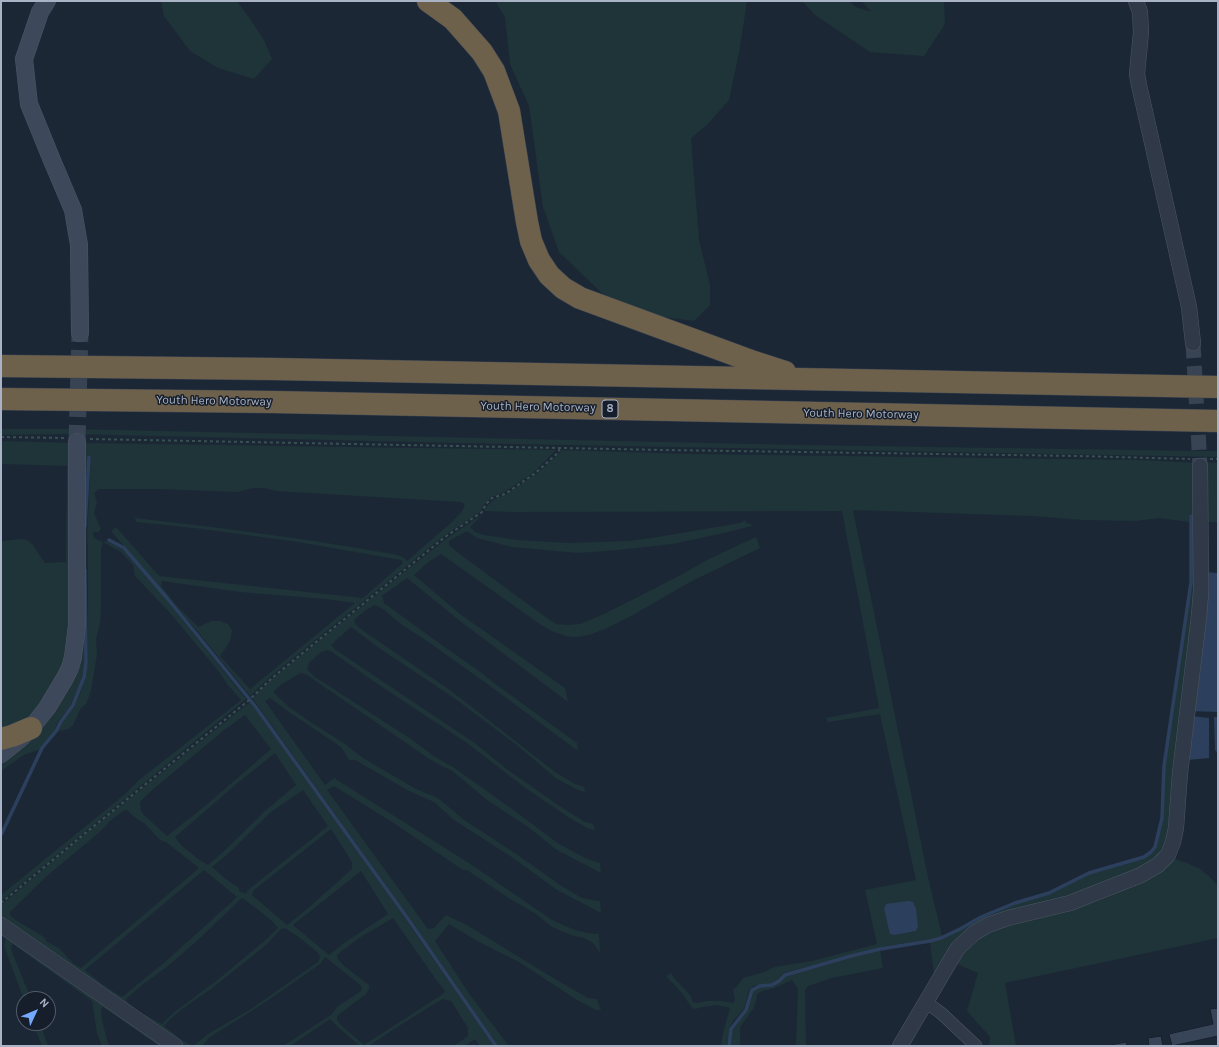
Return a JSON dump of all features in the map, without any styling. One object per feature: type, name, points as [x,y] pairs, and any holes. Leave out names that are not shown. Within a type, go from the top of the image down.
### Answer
[{"type":"highway","points":[[428,1],[453,19],[482,52],[494,71],[509,111],[527,222],[532,241],[539,260],[549,275],[563,288],[580,298],[776,370],[827,380]]},
{"type":"highway","points":[[1,366],[1218,387]]},
{"type":"highway","name":"Youth Hero Motorway","points":[[1,399],[273,402],[1218,421]]},
{"type":"highway","points":[[1,740],[31,728]]},
{"type":"main road","points":[[47,1],[40,12],[24,59],[29,104],[50,158],[73,210],[79,245],[80,333]]},
{"type":"main road","points":[[1,754],[31,728],[47,708],[70,668],[73,657],[77,625],[78,440]]},
{"type":"street","points":[[1136,1],[1140,12],[1141,32],[1137,74],[1189,307],[1193,343]]},
{"type":"street","points":[[900,1046],[953,956],[969,937],[980,929],[1008,918],[1070,903],[1141,876],[1158,865],[1168,855],[1176,828],[1180,773],[1201,591],[1199,461]]},
{"type":"street","points":[[1,925],[175,1046]]},
{"type":"street","points":[[926,1002],[976,1046]]},
{"type":"path","points":[[1,437],[78,440],[1086,456],[1199,461],[1218,459]]},
{"type":"path","points":[[1,903],[248,701],[272,678],[407,568],[482,512],[486,504],[492,498],[504,494],[534,474],[558,453],[560,447]]},
{"type":"green space","points":[[161,1],[237,1],[264,40],[272,59],[254,79],[218,68],[190,51],[164,16]]},
{"type":"green space","points":[[495,1],[747,1],[739,53],[729,100],[707,125],[691,138],[699,240],[710,285],[710,305],[694,321],[655,316],[605,296],[559,252],[543,207],[529,106],[510,64],[505,17]]},
{"type":"green space","points":[[802,1],[849,1],[856,7],[872,12],[861,1],[944,1],[945,24],[924,56],[870,52],[815,15]]},
{"type":"green space","points":[[1,429],[71,429],[800,445],[1218,451],[1218,457],[70,434],[1,435]]},
{"type":"green space","points":[[1,441],[74,443],[67,662],[30,719],[1,734],[1,541],[23,539],[29,541],[33,545],[45,563],[66,562],[67,466],[1,464]]},
{"type":"green space","points":[[84,443],[556,450],[533,473],[503,493],[491,497],[480,512],[444,536],[270,677],[250,696],[197,631],[111,531],[116,527],[159,576],[363,598],[403,563],[401,560],[292,541],[136,522],[135,518],[314,541],[393,554],[403,557],[407,561],[453,521],[462,511],[465,504],[460,502],[276,491],[264,488],[253,488],[238,492],[159,489],[99,489],[94,493],[97,501],[94,513],[101,529],[98,532],[93,532],[94,538],[103,542],[101,550],[101,611],[100,624],[96,639],[97,654],[91,691],[86,704],[81,708],[73,725],[69,729],[59,731],[61,723],[75,704],[81,691],[88,662],[87,535],[91,455],[88,454],[83,538],[83,615],[85,647],[84,667],[80,684],[70,706],[57,723],[55,732],[41,749],[24,755],[1,771],[1,760],[65,691]],"holes":[[[162,581],[240,592],[326,599],[355,603],[250,689],[220,656],[231,638],[232,630],[228,624],[220,621],[212,621],[198,627],[177,606],[161,586]]]},
{"type":"green space","points":[[560,450],[689,454],[1141,460],[1199,463],[1198,590],[1170,845],[1147,870],[991,923],[935,983],[930,942],[942,939],[981,918],[1015,904],[1049,894],[1090,874],[1144,858],[1152,853],[1156,847],[1163,818],[1165,766],[1192,582],[1192,516],[1191,514],[1189,515],[1189,522],[1160,518],[1135,521],[1083,520],[1032,516],[853,510],[928,877],[942,936],[856,953],[784,973],[777,981],[771,984],[753,986],[748,993],[744,1009],[733,1021],[730,1027],[727,1046],[721,1046],[730,1008],[717,1005],[695,1009],[692,1008],[682,993],[666,976],[671,973],[690,995],[693,1002],[721,1001],[733,1003],[735,1000],[733,990],[743,978],[764,972],[774,967],[812,961],[877,944],[865,890],[916,880],[880,714],[828,722],[826,718],[879,708],[842,511],[484,511],[495,499],[505,495],[536,474],[559,454]],"holes":[[[884,909],[918,927],[916,931],[895,935],[886,918]]]},
{"type":"green space","points":[[1203,462],[1218,463],[1218,522],[1203,522]]},
{"type":"green space","points":[[483,514],[470,527],[475,532],[484,535],[518,540],[568,543],[628,541],[652,538],[740,523],[746,520],[746,523],[751,524],[752,526],[673,544],[578,553],[512,547],[477,538],[467,531],[449,541],[449,545],[461,555],[556,624],[580,624],[604,614],[711,558],[756,537],[760,548],[690,582],[633,615],[605,629],[589,635],[576,637],[565,636],[541,625],[441,554],[427,563],[414,575],[460,614],[565,688],[568,702],[460,621],[407,578],[382,596],[384,603],[577,743],[578,751],[486,683],[402,625],[383,609],[375,605],[354,620],[356,625],[365,632],[450,690],[555,772],[575,784],[584,787],[585,792],[557,779],[518,746],[454,698],[379,648],[351,627],[331,645],[336,650],[476,744],[508,770],[558,805],[585,822],[593,824],[595,830],[587,828],[568,817],[524,787],[467,743],[332,652],[327,650],[321,652],[309,663],[307,669],[315,677],[411,739],[435,757],[453,767],[559,844],[587,859],[600,863],[601,873],[557,850],[528,827],[487,800],[451,770],[428,758],[307,675],[301,673],[282,684],[273,692],[289,707],[345,744],[363,758],[416,789],[438,798],[464,820],[515,853],[560,885],[580,897],[600,901],[601,913],[557,890],[513,858],[454,820],[434,802],[409,791],[355,760],[349,760],[341,747],[270,698],[265,701],[325,785],[334,778],[472,865],[552,920],[575,930],[599,934],[600,953],[593,943],[584,938],[571,935],[552,927],[536,914],[510,899],[467,870],[463,870],[392,822],[334,786],[327,790],[428,929],[434,928],[446,915],[467,925],[588,998],[597,999],[601,1010],[596,1010],[577,1000],[519,962],[479,942],[449,924],[435,941],[470,995],[509,1046],[498,1046],[253,699],[255,695],[272,679],[408,569],[446,539]]},
{"type":"green space","points":[[107,541],[123,550],[166,599],[246,699],[1,901],[1,895],[124,795],[139,780],[241,700],[171,614],[135,576],[133,565],[121,552],[103,542]]},
{"type":"green space","points":[[250,702],[360,854],[494,1046],[480,1046],[475,1039],[465,1046],[454,1046],[468,1036],[468,1028],[451,1001],[443,999],[369,1046],[360,1046],[330,1019],[290,1046],[283,1046],[331,1015],[338,1006],[361,991],[362,987],[359,984],[325,957],[320,964],[261,1005],[210,1037],[202,1046],[193,1046],[179,1046],[1,923],[1,905],[84,835]],"holes":[[[245,715],[271,749],[205,806],[167,836],[143,814],[141,810],[140,802],[151,791],[223,731]],[[275,753],[296,785],[265,811],[208,865],[181,845],[175,837],[235,785]],[[303,790],[328,826],[248,890],[246,894],[239,891],[239,888],[212,867],[231,851],[271,812]],[[127,810],[145,824],[160,840],[166,842],[199,868],[81,968],[73,963],[59,948],[47,942],[44,937],[14,919],[10,915],[10,912],[47,876],[102,830],[110,821],[123,811]],[[331,829],[352,862],[352,869],[287,925],[252,895],[254,890]],[[204,870],[237,897],[165,962],[122,997],[103,985],[85,970]],[[361,871],[388,914],[344,943],[329,955],[293,925]],[[242,898],[256,908],[278,928],[215,982],[173,1013],[162,1024],[141,1013],[127,1002],[126,999],[168,966]],[[393,918],[445,991],[443,994],[364,1045],[342,1026],[337,1020],[337,1016],[366,994],[369,989],[369,985],[344,966],[338,959],[337,955],[359,938]],[[285,928],[317,952],[320,957],[318,962],[251,1009],[208,1034],[193,1046],[182,1040],[164,1026],[170,1019],[265,946],[281,929]]]},
{"type":"green space","points":[[1175,859],[1200,869],[1218,886],[1218,938],[1005,983],[1016,1046],[989,1046],[990,1037],[967,1011],[978,973],[955,963],[961,952],[979,938],[1004,927],[1056,914],[1098,901],[1149,877]]},
{"type":"green space","points":[[6,936],[170,1046],[159,1046],[103,1007],[101,1010],[102,1020],[109,1046],[102,1046],[97,1033],[92,1001],[13,944],[11,946],[12,952],[28,991],[21,991],[4,946]]},
{"type":"green space","points":[[880,950],[883,968],[832,978],[808,986],[805,990],[806,1046],[796,1046],[798,989],[792,980],[757,994],[753,1009],[740,1027],[740,1046],[730,1046],[732,1030],[747,1011],[753,991],[760,987],[772,986],[785,976],[795,972]]},
{"type":"green space","points":[[36,1031],[43,1031],[48,1046],[42,1046]]},
{"type":"water","points":[[1203,572],[1218,573],[1218,712],[1191,711]]},
{"type":"water","points":[[1190,716],[1209,718],[1209,758],[1187,760]]},
{"type":"water","points":[[1214,717],[1218,717],[1218,753],[1215,750]]},
{"type":"water","points":[[908,901],[913,902],[916,909],[918,927],[916,931],[895,935],[890,934],[884,909],[886,904]]},
{"type":"building","points":[[1218,1008],[1218,1036],[1172,1046],[1169,1034],[1213,1024],[1210,1009]]},
{"type":"building","points":[[1161,1036],[1163,1046],[1149,1046],[1148,1038]]},
{"type":"building","points":[[1126,1042],[1127,1046],[1106,1046]]},
{"type":"waterway","points":[[85,526],[89,457]]},
{"type":"waterway","points":[[729,1046],[731,1029],[746,1010],[752,990],[760,986],[772,985],[785,975],[851,956],[941,938],[981,917],[1015,903],[1049,893],[1089,873],[1144,857],[1151,852],[1155,847],[1162,818],[1164,766],[1191,582],[1191,516]]},
{"type":"waterway","points":[[109,540],[124,548],[255,706],[408,919],[496,1046]]},
{"type":"waterway","points":[[1,835],[42,748],[57,730],[60,723],[73,705],[84,677],[86,663],[85,570]]},
{"type":"tunnel","points":[[77,442],[80,333]]},
{"type":"tunnel","points":[[1193,343],[1200,466]]}]
